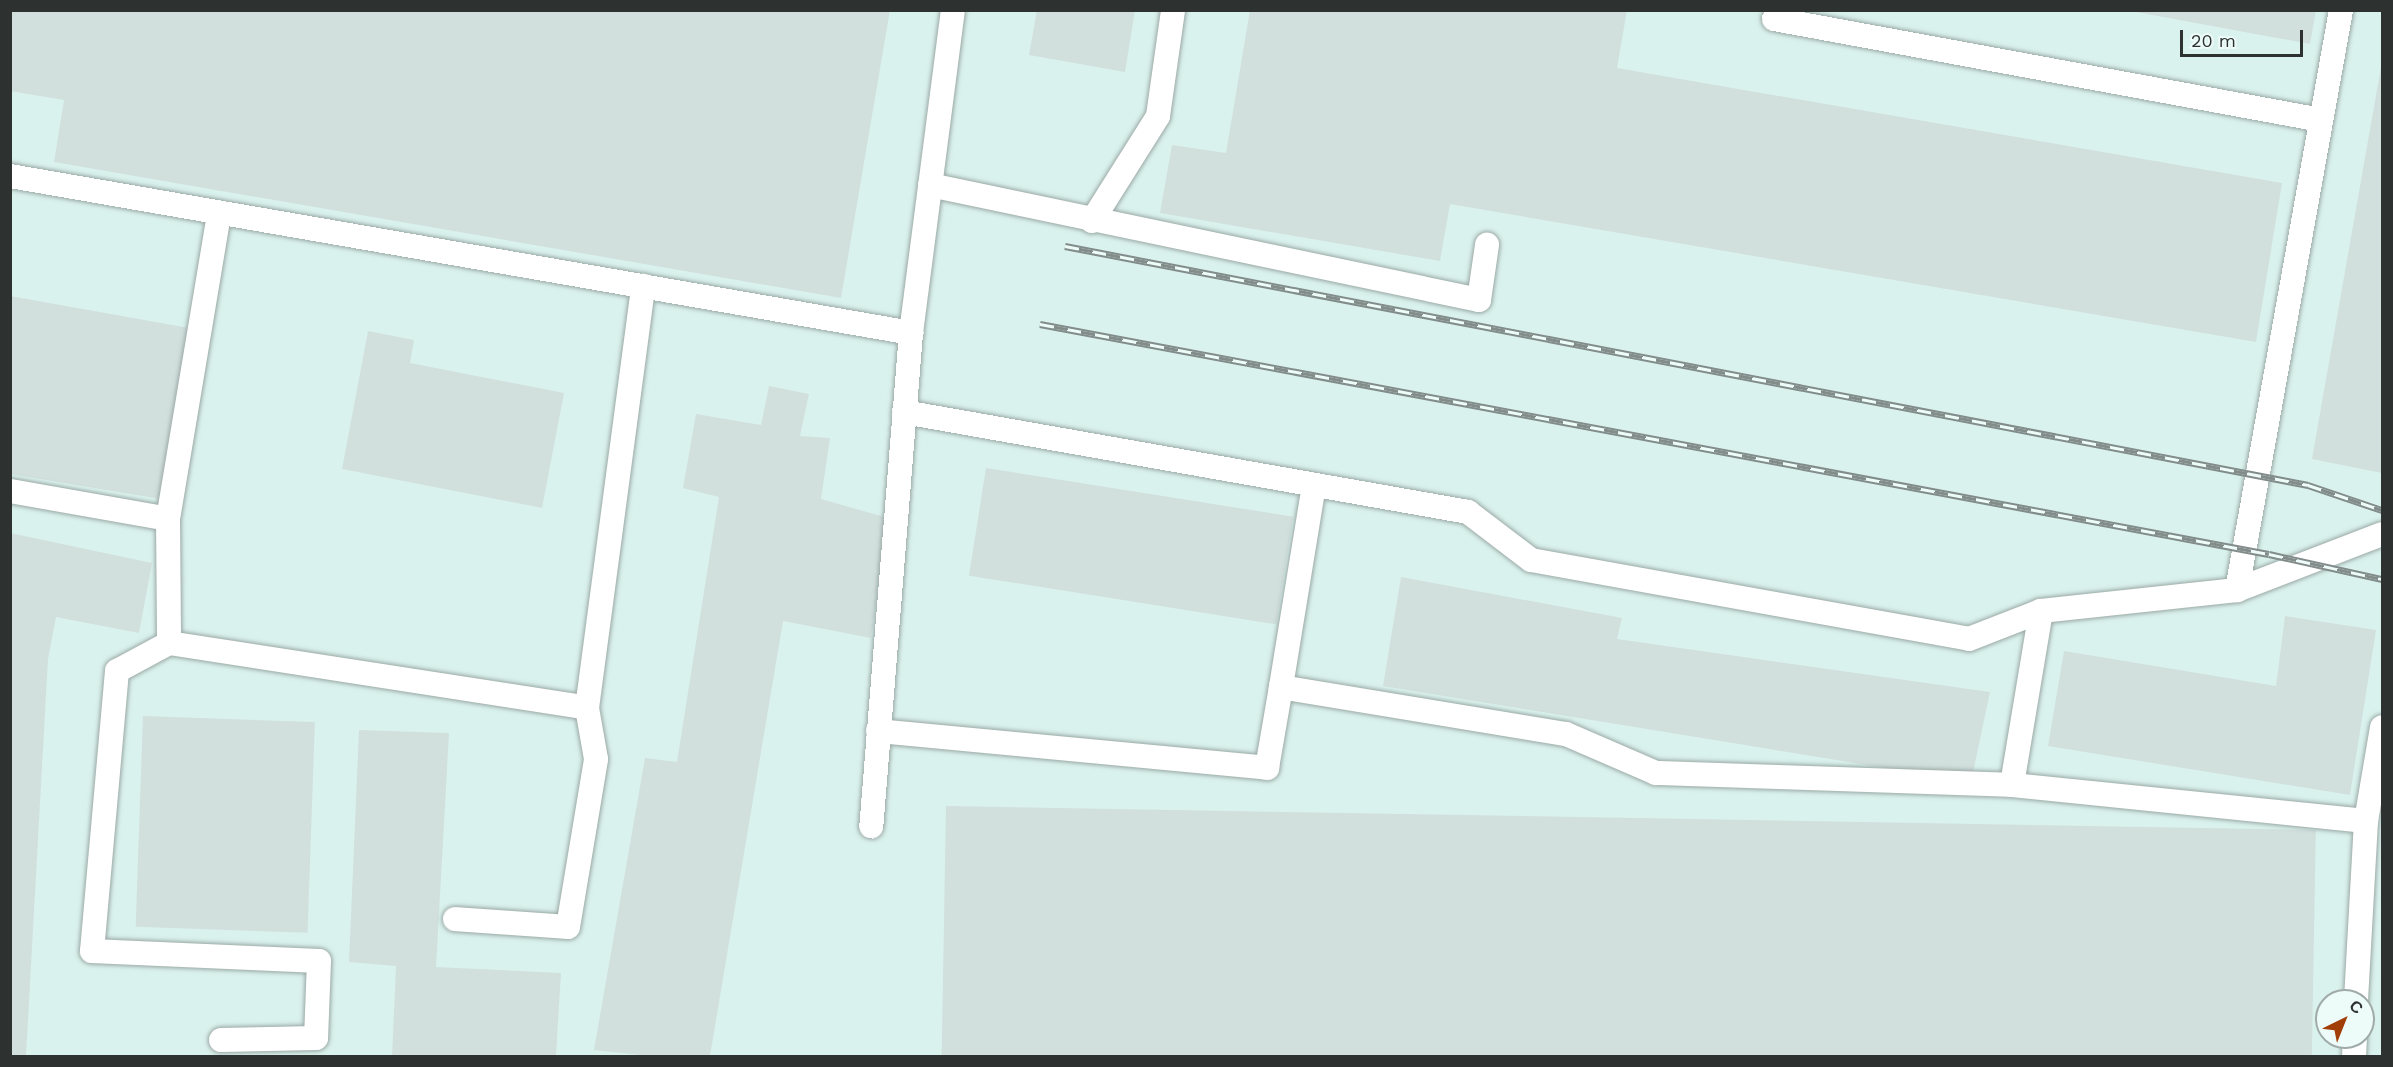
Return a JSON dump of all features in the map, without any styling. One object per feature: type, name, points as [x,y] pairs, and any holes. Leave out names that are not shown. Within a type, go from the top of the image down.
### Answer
[{"type":"lane","points":[[871,826],[911,333],[953,10]]},
{"type":"lane","points":[[1092,221],[1158,116],[1173,10]]},
{"type":"lane","points":[[2237,590],[2341,10]]},
{"type":"lane","points":[[1774,19],[2321,120]]},
{"type":"lane","points":[[10,176],[911,333]]},
{"type":"lane","points":[[930,185],[1092,221],[1479,300],[1487,245]]},
{"type":"lane","points":[[169,642],[168,519],[219,213]]},
{"type":"lane","points":[[455,919],[568,927],[596,759],[587,708],[643,286]]},
{"type":"lane","points":[[904,412],[1468,512],[1531,560],[1969,639],[2041,611],[2237,590],[2382,534]]},
{"type":"lane","points":[[878,731],[1267,768],[1314,484]]},
{"type":"lane","points":[[10,491],[168,519]]},
{"type":"lane","points":[[2012,785],[2041,611]]},
{"type":"lane","points":[[221,1040],[316,1038],[319,961],[92,951],[117,671],[169,642],[587,708]]},
{"type":"lane","points":[[1281,687],[1566,734],[1656,773],[2012,785],[2366,821]]},
{"type":"lane","points":[[2357,989],[2366,821],[2382,727]]},
{"type":"shaded area","points":[[10,11],[2382,11],[2382,1056],[11,1056]]},
{"type":"building","points":[[10,10],[890,10],[841,298],[54,162],[64,100],[10,91]]},
{"type":"building","points":[[1037,10],[1135,10],[1125,72],[1029,55]]},
{"type":"building","points":[[1250,10],[1627,10],[1617,68],[2282,183],[2256,342],[1450,204],[1440,261],[1160,213],[1172,145],[1226,153]]},
{"type":"building","points":[[2125,10],[2316,10],[2310,44]]},
{"type":"building","points":[[2382,67],[2382,473],[2312,459]]},
{"type":"building","points":[[10,296],[189,328],[161,499],[10,474]]},
{"type":"building","points":[[368,331],[414,340],[410,363],[564,393],[542,508],[342,469]]},
{"type":"building","points":[[769,386],[809,394],[800,436],[830,438],[821,499],[888,518],[871,638],[783,621],[710,1056],[649,1056],[594,1050],[645,758],[677,762],[719,497],[683,488],[696,414],[761,425]]},
{"type":"building","points":[[986,468],[1293,517],[1276,624],[969,576]]},
{"type":"building","points":[[10,533],[152,563],[139,633],[56,617],[48,659],[26,1056],[10,1056]]},
{"type":"building","points":[[1401,577],[1622,618],[1617,639],[1990,692],[1971,782],[1383,686]]},
{"type":"building","points":[[2285,616],[2376,630],[2350,795],[2048,746],[2064,651],[2276,686]]},
{"type":"building","points":[[143,716],[315,722],[308,933],[136,927]]},
{"type":"building","points":[[359,730],[449,733],[436,967],[561,973],[556,1056],[392,1056],[396,966],[349,962]]},
{"type":"building","points":[[946,806],[2316,830],[2312,1056],[942,1056]]},
{"type":"railway","points":[[1065,246],[2308,485],[2382,510]]},
{"type":"railway","points":[[1040,324],[2269,554],[2382,579]]}]
